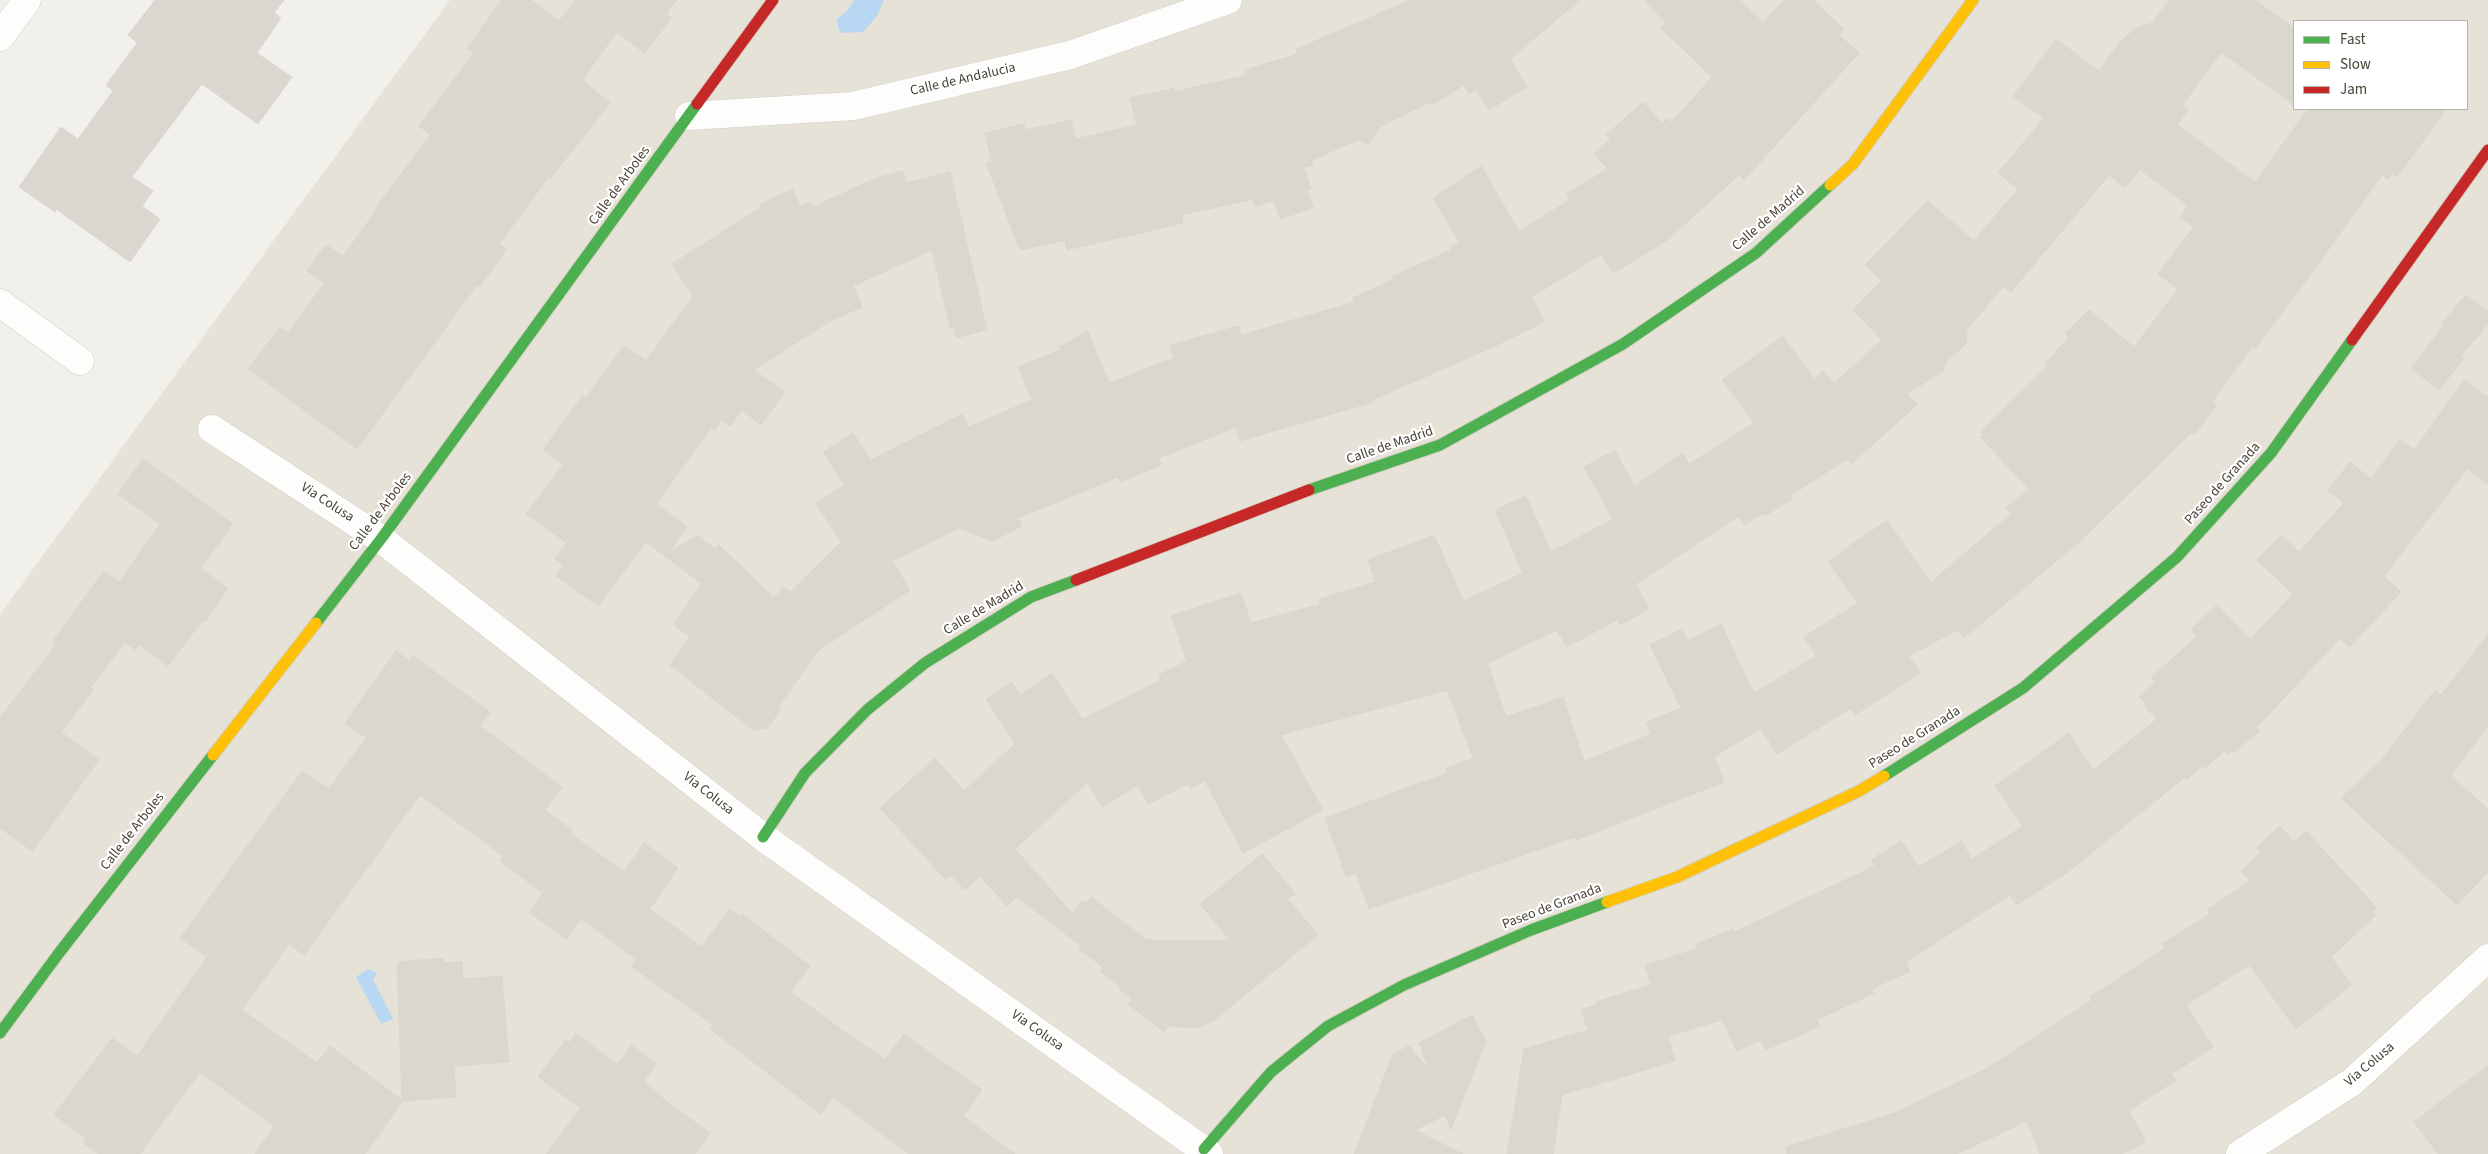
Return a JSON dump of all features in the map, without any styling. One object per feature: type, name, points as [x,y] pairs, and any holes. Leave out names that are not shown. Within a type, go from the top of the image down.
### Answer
[{"type":"street","points":[[0,38],[27,0]]},
{"type":"street","name":"Calle de Arboles","points":[[0,1033],[59,952],[381,539],[773,0]]},
{"type":"street","name":"Calle de Andalucia","points":[[689,116],[853,106],[1070,55],[1228,0]]},
{"type":"street","name":"Calle de Madrid","points":[[762,836],[805,773],[867,710],[925,663],[1031,597],[1276,502],[1440,445],[1623,344],[1756,253],[1852,164],[1973,0]]},
{"type":"street","name":"Paseo de Granada","points":[[1206,1152],[1270,1072],[1328,1026],[1422,977],[1531,930],[1676,877],[1859,791],[2023,688],[2177,557],[2272,453],[2488,150]]},
{"type":"street","points":[[0,304],[80,361]]},
{"type":"street","name":"Via Colusa","points":[[212,428],[381,539],[762,836],[1206,1152]]},
{"type":"street","name":"Via Colusa","points":[[2240,1154],[2352,1082],[2488,958]]},
{"type":"shaded area","points":[[450,0],[2488,0],[2488,1154],[0,1154],[0,614]]},
{"type":"water","points":[[854,0],[884,0],[877,16],[863,32],[841,33],[837,19],[848,10]]},
{"type":"water","points":[[368,969],[377,973],[373,979],[393,1019],[381,1024],[356,977]]},
{"type":"building","points":[[155,0],[284,0],[274,13],[281,18],[257,53],[292,77],[258,124],[202,84],[132,177],[153,191],[142,206],[160,219],[130,262],[56,209],[55,212],[19,187],[61,127],[78,139],[113,91],[106,85],[137,43],[128,35]]},
{"type":"building","points":[[502,0],[531,0],[559,21],[575,0],[677,0],[666,14],[672,18],[644,53],[617,32],[582,80],[610,103],[550,179],[548,178],[499,244],[507,249],[479,287],[477,285],[357,449],[248,369],[280,327],[288,333],[324,283],[307,271],[326,245],[343,256],[378,208],[376,207],[431,135],[419,126],[474,53],[467,48]]},
{"type":"building","points":[[1411,0],[1580,0],[1510,59],[1527,87],[1489,110],[1476,90],[1469,94],[1464,85],[1432,105],[1430,102],[1381,126],[1368,144],[1358,140],[1312,160],[1313,165],[1304,167],[1311,189],[1307,190],[1313,208],[1280,219],[1274,201],[1255,206],[1253,199],[1182,215],[1183,223],[1067,250],[1065,240],[1020,250],[986,163],[992,161],[985,133],[1024,124],[1025,130],[1071,120],[1075,139],[1137,125],[1130,98],[1174,88],[1175,92],[1247,75],[1245,70],[1298,54],[1296,49]]},
{"type":"building","points":[[1644,0],[1739,0],[1763,22],[1784,0],[1813,0],[1844,29],[1839,35],[1859,53],[1744,180],[1739,175],[1666,241],[1613,273],[1601,254],[1532,297],[1544,322],[1491,348],[1372,400],[1373,402],[1240,441],[1236,427],[1159,458],[1161,465],[1121,482],[1118,477],[1018,518],[1022,526],[993,541],[958,528],[892,561],[910,590],[819,650],[778,707],[781,710],[767,728],[753,730],[670,665],[690,637],[673,624],[702,584],[646,542],[598,606],[556,576],[564,565],[555,559],[567,543],[526,514],[563,465],[543,450],[583,395],[586,398],[624,345],[646,361],[693,296],[672,264],[761,207],[760,204],[793,189],[800,206],[810,202],[813,207],[876,178],[903,171],[906,183],[950,172],[987,330],[956,338],[954,327],[950,328],[932,250],[853,286],[862,307],[832,320],[754,370],[785,392],[761,425],[742,410],[730,426],[722,420],[714,431],[711,428],[656,504],[687,527],[668,554],[697,535],[715,549],[719,545],[774,598],[784,587],[790,592],[841,542],[816,503],[844,485],[823,452],[853,433],[871,460],[962,414],[968,427],[1032,400],[1018,367],[1060,350],[1059,347],[1088,331],[1109,383],[1174,358],[1170,345],[1239,326],[1241,335],[1355,302],[1353,298],[1394,279],[1393,276],[1451,250],[1450,247],[1459,242],[1433,198],[1481,166],[1519,231],[1570,200],[1566,194],[1608,169],[1594,154],[1611,139],[1606,135],[1643,102],[1662,123],[1667,118],[1671,123],[1712,77],[1661,28],[1666,23]]},
{"type":"building","points":[[2169,0],[2255,0],[2293,27],[2293,104],[2221,52],[2182,106],[2188,110],[2177,125],[2255,182],[2307,110],[2446,110],[2397,177],[2392,173],[2388,179],[2382,175],[2298,292],[2256,348],[2253,346],[2212,402],[2216,405],[2194,435],[2191,433],[2078,543],[1964,638],[1957,630],[1909,656],[1920,673],[1855,715],[1851,708],[1777,754],[1761,728],[1714,757],[1724,782],[1577,840],[1575,837],[1369,909],[1356,873],[1346,876],[1325,818],[1447,773],[1446,768],[1473,758],[1447,690],[1281,735],[1323,810],[1243,853],[1205,781],[1190,788],[1188,784],[1148,804],[1138,785],[1103,807],[1087,783],[1015,849],[1072,913],[1082,900],[1086,903],[1091,897],[1147,940],[1230,940],[1200,904],[1262,854],[1296,894],[1287,898],[1318,935],[1213,1021],[1197,1028],[1168,1026],[1164,1032],[1128,1004],[1132,999],[1119,989],[1121,987],[1100,971],[1103,967],[1079,949],[1081,946],[1017,897],[1007,906],[980,876],[965,890],[951,875],[946,880],[880,808],[935,758],[964,791],[1015,744],[986,699],[1012,682],[1020,695],[1052,673],[1082,719],[1161,680],[1159,675],[1187,661],[1171,616],[1241,593],[1251,623],[1320,604],[1319,599],[1375,582],[1368,560],[1434,535],[1464,601],[1523,573],[1495,510],[1526,496],[1551,552],[1613,519],[1584,467],[1615,450],[1634,486],[1683,453],[1689,464],[1754,423],[1722,380],[1783,336],[1814,379],[1823,371],[1834,383],[1882,340],[1853,310],[1881,281],[1865,265],[1928,201],[1974,241],[2018,189],[1998,173],[2044,118],[2013,96],[2056,39],[2099,71],[2119,43],[2136,28],[2152,23]],"holes":[[[2140,170],[2188,205],[2180,217],[2194,227],[2158,274],[2178,289],[2134,347],[2089,310],[2065,333],[2069,337],[2045,364],[2047,367],[1980,432],[1983,434],[1980,437],[2029,489],[2006,508],[2011,514],[1931,582],[1887,521],[1828,562],[1858,603],[1804,637],[1816,656],[1754,693],[1721,624],[1688,641],[1682,629],[1650,645],[1681,708],[1646,722],[1651,734],[1584,761],[1563,697],[1506,717],[1488,663],[1557,630],[1567,647],[1617,620],[1620,625],[1649,609],[1636,584],[1739,516],[1744,525],[1764,513],[1765,516],[1792,499],[1790,496],[1847,459],[1851,464],[1917,405],[1907,394],[1943,371],[1948,360],[1966,344],[1967,330],[2003,286],[2011,292],[2109,175],[2125,188]]]},
{"type":"building","points":[[2466,295],[2488,312],[2488,324],[2461,356],[2464,358],[2439,390],[2411,368],[2444,325],[2442,323]]},
{"type":"building","points":[[2464,380],[2488,397],[2488,485],[2467,469],[2384,576],[2401,592],[2350,647],[2340,638],[2256,728],[2259,731],[2234,753],[2231,750],[2227,754],[2224,751],[2204,769],[2201,766],[2187,780],[2185,777],[2068,872],[2017,905],[2010,895],[1906,962],[1910,971],[1872,989],[1874,993],[1817,1020],[1820,1026],[1766,1050],[1761,1040],[1737,1051],[1722,1020],[1668,1036],[1675,1061],[1562,1095],[1553,1154],[1507,1154],[1524,1049],[1588,1030],[1581,1009],[1596,1005],[1598,1001],[1651,985],[1645,965],[1697,949],[1695,945],[1733,929],[1734,932],[1875,866],[1871,860],[1901,841],[1919,867],[1961,841],[1972,859],[2023,826],[1995,786],[2069,733],[2093,770],[2157,719],[2144,706],[2146,704],[2139,697],[2155,682],[2151,678],[2197,636],[2191,629],[2217,605],[2250,640],[2293,594],[2257,560],[2281,535],[2299,552],[2344,503],[2328,491],[2350,462],[2371,479],[2400,440],[2414,450]]},
{"type":"building","points":[[143,459],[233,524],[200,568],[228,588],[205,622],[202,621],[168,666],[140,645],[136,650],[125,642],[90,688],[93,690],[61,732],[99,760],[32,851],[0,828],[0,718],[56,644],[52,642],[104,571],[119,582],[160,524],[118,494]]},
{"type":"building","points":[[2488,634],[2488,726],[2451,776],[2488,809],[2488,872],[2457,905],[2341,798],[2381,761],[2435,690],[2441,695]]},
{"type":"building","points":[[396,651],[410,661],[413,656],[490,712],[480,726],[562,787],[545,810],[572,830],[570,833],[624,872],[644,843],[678,868],[650,909],[702,947],[729,909],[741,917],[743,915],[810,966],[791,992],[842,1030],[885,1059],[904,1034],[982,1090],[963,1116],[1015,1154],[909,1154],[833,1097],[821,1114],[710,1029],[713,1025],[631,966],[636,959],[581,919],[566,939],[529,912],[543,893],[500,861],[503,856],[420,795],[304,955],[289,944],[242,1010],[317,1063],[330,1046],[402,1100],[397,962],[443,958],[444,963],[462,962],[463,979],[502,976],[509,1062],[454,1066],[456,1097],[403,1101],[365,1154],[255,1154],[274,1126],[200,1072],[140,1154],[98,1154],[83,1143],[86,1138],[54,1115],[112,1038],[137,1056],[207,957],[180,938],[302,771],[329,789],[366,738],[345,723]]},
{"type":"building","points":[[2280,826],[2294,842],[2306,831],[2377,908],[2372,912],[2376,915],[2331,957],[2352,985],[2296,1029],[2249,965],[2186,1005],[2213,1047],[2172,1074],[2176,1080],[2129,1111],[2146,1142],[2122,1154],[2040,1154],[2027,1121],[1957,1154],[1787,1154],[1786,1147],[1894,1113],[1986,1069],[2092,1000],[2090,997],[2165,948],[2162,944],[2210,914],[2207,910],[2250,881],[2241,871],[2260,852],[2256,848]]},
{"type":"building","points":[[1472,1015],[1486,1041],[1451,1130],[1445,1115],[1415,1130],[1463,1154],[1354,1154],[1393,1054],[1409,1046],[1429,1070],[1419,1043]]},
{"type":"building","points":[[576,1033],[617,1064],[632,1045],[657,1064],[644,1081],[666,1101],[710,1133],[695,1154],[546,1154],[580,1108],[538,1077],[566,1040],[569,1043]]},
{"type":"building","points":[[2488,1065],[2488,1154],[2438,1154],[2414,1122]]},
{"type":"traffic: fast","points":[[316,623],[381,539],[697,104]]},
{"type":"traffic: fast","points":[[1309,490],[1440,445],[1623,344],[1756,253],[1830,185]]},
{"type":"traffic: fast","points":[[1884,776],[2023,688],[2177,557],[2271,453],[2352,340]]},
{"type":"traffic: fast","points":[[763,837],[805,773],[867,710],[925,663],[1031,597],[1076,580]]},
{"type":"traffic: fast","points":[[0,1033],[59,953],[213,755]]},
{"type":"traffic: fast","points":[[1204,1149],[1271,1072],[1328,1026],[1404,985],[1531,930],[1607,902]]},
{"type":"traffic: slow","points":[[1830,185],[1853,164],[1973,0]]},
{"type":"traffic: slow","points":[[213,755],[316,623]]},
{"type":"traffic: slow","points":[[1607,902],[1677,877],[1859,791],[1884,776]]},
{"type":"traffic: jam","points":[[697,104],[773,0]]},
{"type":"traffic: jam","points":[[2352,340],[2488,150]]},
{"type":"traffic: jam","points":[[1076,580],[1309,490]]}]
